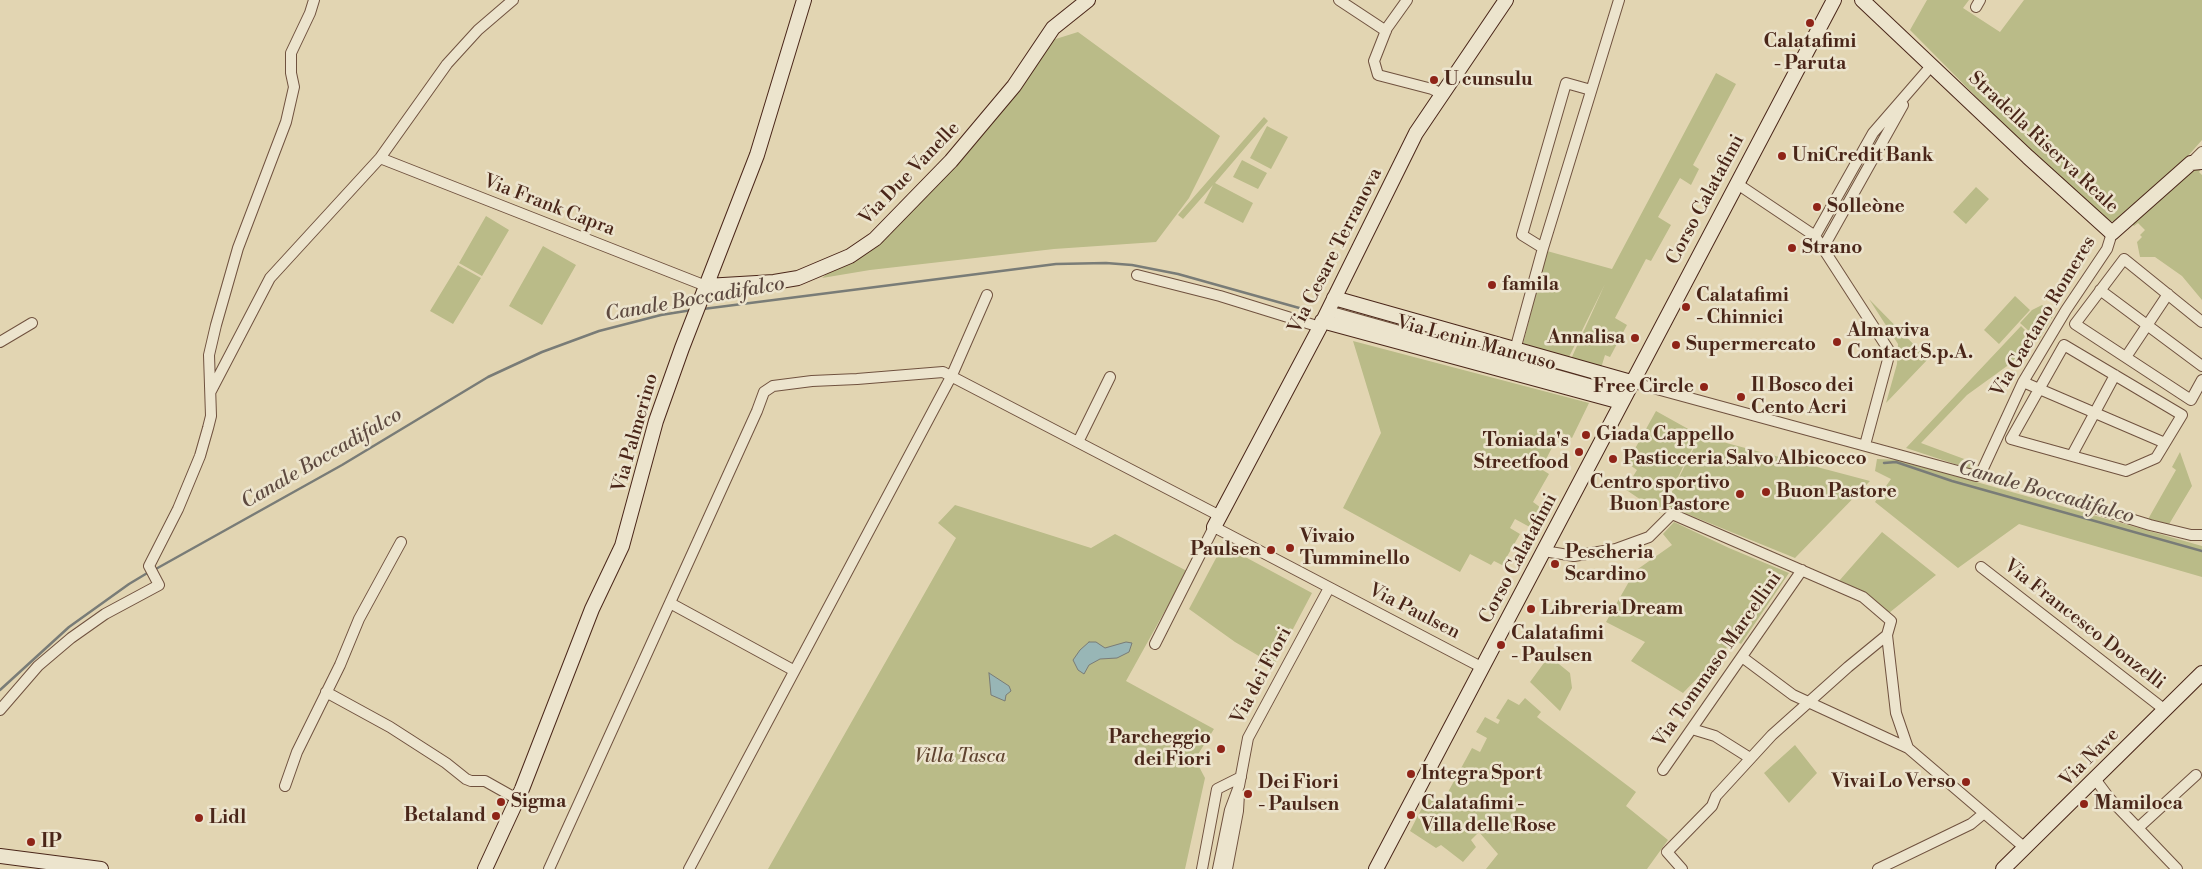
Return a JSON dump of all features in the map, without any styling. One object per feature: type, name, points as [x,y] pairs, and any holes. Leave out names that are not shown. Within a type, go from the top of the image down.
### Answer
[{"type":"street","points":[[0,710],[38,666],[71,638],[105,614],[159,585],[152,571],[200,456],[210,422],[209,355],[218,316],[238,248],[286,122],[294,87],[291,74],[291,53],[310,13],[314,0]]},
{"type":"street","points":[[211,392],[270,278],[380,158],[447,64],[478,30],[513,0]]},
{"type":"street","name":"Via Palmerino","points":[[484,869],[545,734],[592,609],[622,546],[656,421],[690,326],[757,155],[804,0]]},
{"type":"street","name":"Via Due Vanelle","points":[[704,292],[798,278],[850,256],[876,238],[951,161],[1014,86],[1053,28],[1088,0]]},
{"type":"street","points":[[1339,0],[1386,31]]},
{"type":"street","points":[[1407,0],[1386,31],[1374,61],[1378,75],[1432,88],[1442,94]]},
{"type":"street","name":"Via Cesare Terranova","points":[[1217,522],[1323,320],[1416,132],[1506,0]]},
{"type":"street","points":[[1515,350],[1543,248],[1619,0]]},
{"type":"street","name":"Corso Calatafimi","points":[[1376,869],[1834,0]]},
{"type":"street","name":"Stradella Riserva Reale","points":[[1862,0],[2028,157],[2112,233],[2197,163]]},
{"type":"street","points":[[1815,236],[1873,133],[1932,65]]},
{"type":"street","points":[[1543,248],[1522,235],[1566,83],[1591,90]]},
{"type":"street","points":[[1823,248],[1914,86]]},
{"type":"street","points":[[2197,163],[2202,152]]},
{"type":"street","name":"Via Frank Capra","points":[[380,158],[704,292]]},
{"type":"street","points":[[1626,393],[1865,445],[1890,352],[1815,236],[1736,183]]},
{"type":"street","name":"Via Gaetano Romeres","points":[[1865,445],[1971,475],[1976,476],[1980,473],[2023,382],[2063,314],[2107,249],[2112,233]]},
{"type":"street","points":[[2202,322],[2124,259],[2075,324],[2191,400],[2202,380]]},
{"type":"street","points":[[1137,275],[1323,320]]},
{"type":"street","points":[[2089,276],[2147,325],[2202,366]]},
{"type":"street","points":[[2126,357],[2168,294]]},
{"type":"street","points":[[689,869],[793,670],[952,375],[987,295]]},
{"type":"street","name":"Via Lenin Mancuso","points":[[1334,298],[1515,350],[1626,393]]},
{"type":"street","name":"Via Lenin Mancuso","points":[[1323,320],[1626,393]]},
{"type":"street","points":[[0,342],[32,323]]},
{"type":"street","points":[[2064,345],[2115,375],[2182,415],[2156,458],[2126,471],[2012,439],[2064,345]]},
{"type":"street","points":[[549,869],[764,392],[773,386],[812,381],[943,372],[952,375]]},
{"type":"street","name":"Via Paulsen","points":[[952,375],[1078,442],[1329,588],[1483,668]]},
{"type":"street","points":[[2072,456],[2115,375]]},
{"type":"street","points":[[1078,442],[1110,377]]},
{"type":"street","points":[[2023,382],[2165,443]]},
{"type":"street","points":[[2072,501],[2150,525],[2191,535],[2202,535]]},
{"type":"street","points":[[1544,551],[1574,556],[1616,549],[1649,537],[1672,514],[1863,597],[1891,621],[1887,635],[1896,713],[1908,748]]},
{"type":"street","points":[[1155,644],[1217,522]]},
{"type":"street","points":[[285,786],[298,752],[359,619],[402,542]]},
{"type":"street","name":"Via Francesco Donzelli","points":[[1981,567],[2165,710]]},
{"type":"street","name":"Via Tommaso Marcellini","points":[[1663,770],[1802,570]]},
{"type":"street","name":"Via dei Fiori","points":[[1227,869],[1238,811],[1240,781],[1248,738],[1329,588]]},
{"type":"street","points":[[670,603],[793,670]]},
{"type":"street","points":[[1682,869],[1667,852],[1712,806],[1716,796],[1750,758],[1809,702],[1887,635]]},
{"type":"street","points":[[1742,657],[1793,695],[1908,748],[2025,848]]},
{"type":"street","name":"Via Nave","points":[[2003,869],[2202,673]]},
{"type":"street","points":[[326,692],[390,727],[446,764],[466,780],[485,780],[517,799]]},
{"type":"street","points":[[1692,729],[1715,736],[1750,758]]},
{"type":"street","points":[[2138,828],[2196,775]]},
{"type":"street","points":[[2095,779],[2177,869]]},
{"type":"street","points":[[1202,869],[1217,789],[1240,781]]},
{"type":"street","name":"Via dei Fiori","points":[[1218,869],[1230,810],[1240,781]]},
{"type":"street","points":[[1878,869],[1971,824],[1983,814]]},
{"type":"street","points":[[0,856],[101,869]]},
{"type":"green space","points":[[1927,0],[1969,0],[1963,8],[2000,32],[2024,0],[2202,0],[2202,140],[2180,165],[2115,221],[2108,222],[2031,152],[1910,30]]},
{"type":"green space","points":[[1078,32],[1220,136],[1189,198],[1156,242],[1054,249],[870,270],[822,278],[899,215],[1043,43]]},
{"type":"green space","points":[[1716,73],[1736,84],[1693,165],[1699,169],[1691,185],[1680,178],[1658,217],[1671,225],[1651,261],[1646,259],[1615,318],[1627,325],[1610,357],[1605,355],[1601,368],[1571,359],[1605,284],[1568,359],[1522,348],[1547,251],[1612,269]]},
{"type":"green space","points":[[1264,117],[1268,121],[1215,183],[1253,203],[1243,223],[1204,203],[1213,185],[1183,219],[1178,215]]},
{"type":"green space","points":[[1267,126],[1288,137],[1271,169],[1250,158]]},
{"type":"green space","points":[[1242,160],[1267,173],[1258,189],[1233,177]]},
{"type":"green space","points":[[2202,168],[2199,172],[2202,175],[2202,300],[2182,276],[2155,257],[2140,257],[2137,242],[2145,230],[2138,223],[2134,226],[2131,223],[2192,169]]},
{"type":"green space","points":[[1976,187],[1989,199],[1966,224],[1953,212]]},
{"type":"green space","points":[[486,216],[509,230],[482,276],[459,263]]},
{"type":"green space","points":[[543,246],[576,265],[542,325],[509,306]]},
{"type":"green space","points":[[458,265],[481,278],[453,324],[430,311]]},
{"type":"green space","points":[[2015,296],[2030,310],[1999,344],[1984,330]]},
{"type":"green space","points":[[1869,299],[1928,359],[1886,403],[1897,364],[1898,344]]},
{"type":"green space","points":[[2042,305],[2054,314],[2039,340],[2020,323],[2032,310]]},
{"type":"green space","points":[[2021,326],[2036,341],[2032,348],[1967,395],[1921,443],[1975,463],[1973,467],[1970,469],[1906,448]]},
{"type":"green space","points":[[1353,341],[1589,403],[1572,438],[1560,432],[1541,469],[1549,474],[1533,502],[1548,513],[1537,531],[1515,519],[1510,528],[1520,534],[1505,560],[1507,561],[1504,566],[1494,561],[1491,565],[1470,554],[1460,572],[1343,508],[1381,433]]},
{"type":"green space","points":[[1656,411],[1699,435],[1660,513],[1625,489],[1637,470],[1627,463]]},
{"type":"green space","name":"Buon Pastore","points":[[1700,436],[1870,481],[1795,558],[1665,505]]},
{"type":"green space","points":[[2180,452],[2192,486],[2168,526],[2147,521],[2176,470],[2172,467]]},
{"type":"green space","points":[[1877,459],[1899,460],[2202,546],[2202,577],[2019,524],[1958,568],[1875,502],[1891,479],[1875,471]]},
{"type":"green space","name":"Villa Tasca","points":[[955,505],[1091,548],[1115,534],[1187,571],[1126,681],[1214,729],[1195,759],[1205,778],[1185,869],[768,869],[956,538],[938,523]]},
{"type":"green space","points":[[1674,522],[1789,573],[1741,644],[1734,640],[1683,693],[1631,661],[1645,642],[1606,622],[1635,571],[1672,545],[1663,534]]},
{"type":"green space","points":[[1882,532],[1936,575],[1889,613],[1871,597],[1839,581]]},
{"type":"green space","points":[[1223,545],[1312,593],[1274,665],[1235,642],[1189,609]]},
{"type":"green space","points":[[1549,656],[1570,673],[1572,688],[1560,711],[1530,682]]},
{"type":"green space","points":[[1525,698],[1541,712],[1537,717],[1636,792],[1626,806],[1668,840],[1647,869],[1486,869],[1498,854],[1479,832],[1471,840],[1476,847],[1463,862],[1441,845],[1436,848],[1410,831],[1427,798],[1441,805],[1472,748],[1480,752],[1487,738],[1476,732],[1485,717],[1498,724],[1500,720],[1496,718],[1508,699],[1519,705]]},
{"type":"green space","points":[[1795,745],[1817,773],[1789,803],[1764,773]]},
{"type":"water","points":[[1089,642],[1096,642],[1105,648],[1126,642],[1132,643],[1129,652],[1117,658],[1100,659],[1089,665],[1084,674],[1078,670],[1073,660]]},
{"type":"water","points":[[989,673],[1009,686],[1011,691],[1006,695],[1005,701],[991,695]]},
{"type":"waterway","name":"Canale Boccadifalco","points":[[703,309],[1056,264],[1106,263],[1132,265],[1178,274],[1310,311]]},
{"type":"waterway","name":"Canale Boccadifalco","points":[[154,570],[342,465],[488,377],[542,352],[599,331],[661,315],[692,310]]},
{"type":"waterway","name":"Canale Boccadifalco","points":[[1884,463],[1896,462],[1952,481],[2202,551]]},
{"type":"waterway","name":"Canale Boccadifalco","points":[[0,690],[69,627],[149,572]]},
{"type":"place","name":"Calatafimi - Paruta","points":[[1810,23]]},
{"type":"place","name":"U cunsulu","points":[[1434,80]]},
{"type":"place","name":"UniCredit Bank","points":[[1782,156]]},
{"type":"place","name":"Solleòne","points":[[1817,207]]},
{"type":"place","name":"Strano","points":[[1792,248]]},
{"type":"place","name":"famila","points":[[1492,285]]},
{"type":"place","name":"Calatafimi - Chinnici","points":[[1686,307]]},
{"type":"place","name":"Annalisa","points":[[1635,338]]},
{"type":"place","name":"Almaviva Contact S.p.A.","points":[[1837,342]]},
{"type":"place","name":"Supermercato","points":[[1676,345]]},
{"type":"place","name":"Free Circle","points":[[1704,387]]},
{"type":"place","name":"Il Bosco dei Cento Acri","points":[[1741,397]]},
{"type":"place","name":"Giada Cappello","points":[[1586,435]]},
{"type":"place","name":"Toniada's Streetfood","points":[[1579,452]]},
{"type":"place","name":"Pasticceria Salvo Albicocco","points":[[1613,459]]},
{"type":"place","name":"Buon Pastore","points":[[1766,492]]},
{"type":"place","name":"Centro sportivo Buon Pastore","points":[[1740,494]]},
{"type":"place","name":"Vivaio Tumminello","points":[[1290,548]]},
{"type":"place","name":"Paulsen","points":[[1271,550]]},
{"type":"place","name":"Pescheria Scardino","points":[[1555,564]]},
{"type":"place","name":"Libreria Dream","points":[[1531,609]]},
{"type":"place","name":"Calatafimi - Paulsen","points":[[1501,645]]},
{"type":"place","name":"Parcheggio dei Fiori","points":[[1221,749]]},
{"type":"place","name":"Integra Sport","points":[[1411,774]]},
{"type":"place","name":"Vivai Lo Verso","points":[[1966,782]]},
{"type":"place","name":"Dei Fiori - Paulsen","points":[[1248,794]]},
{"type":"place","name":"Sigma","points":[[501,802]]},
{"type":"place","name":"Mamiloca","points":[[2084,804]]},
{"type":"place","name":"Calatafimi - Villa delle Rose","points":[[1411,815]]},
{"type":"place","name":"Betaland","points":[[496,816]]},
{"type":"place","name":"Lidl","points":[[199,818]]},
{"type":"place","name":"IP","points":[[31,842]]}]
